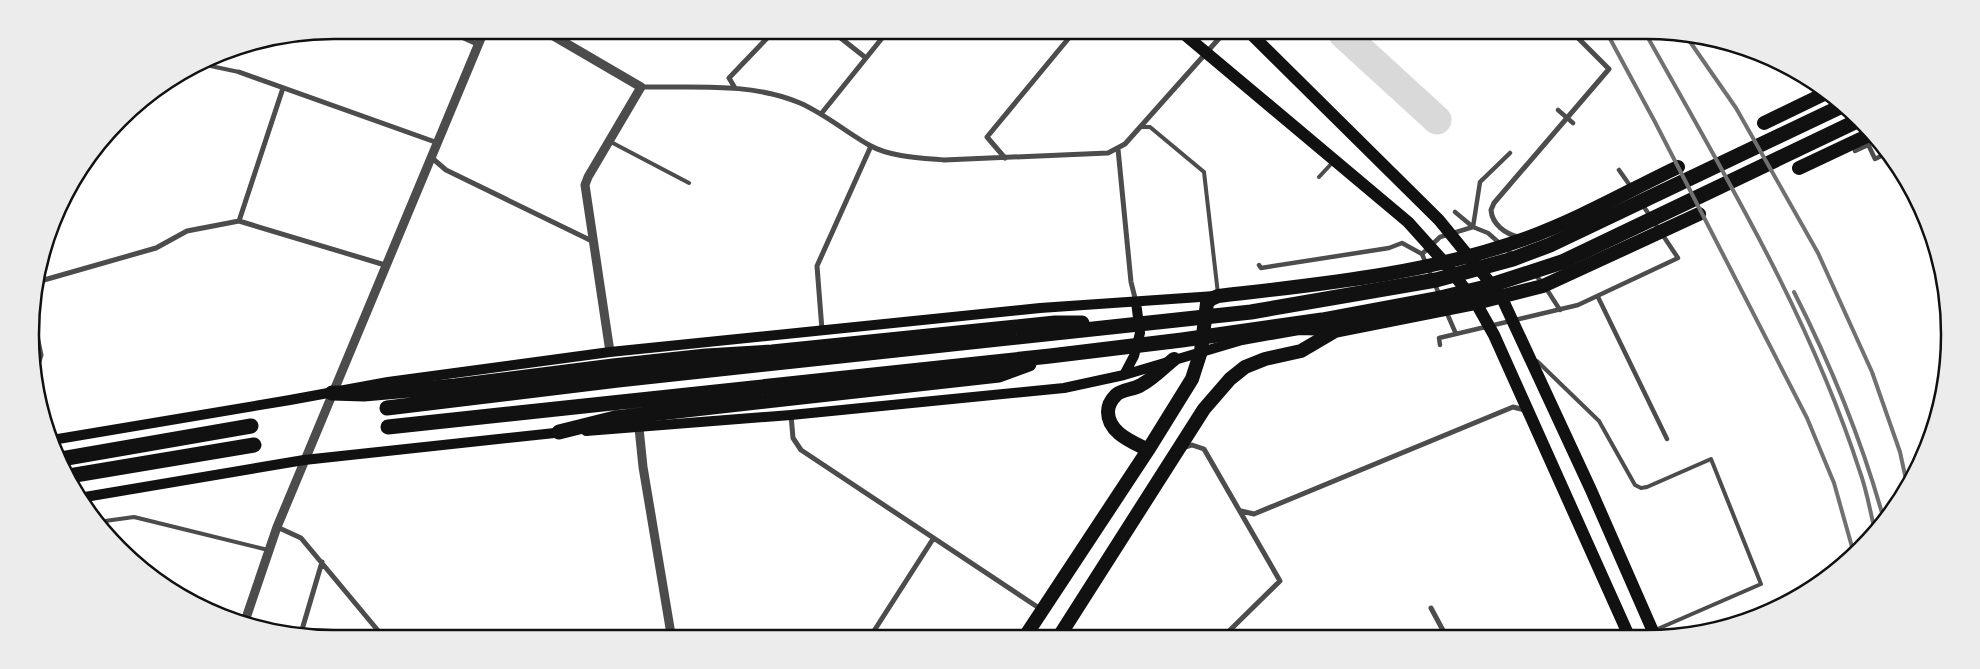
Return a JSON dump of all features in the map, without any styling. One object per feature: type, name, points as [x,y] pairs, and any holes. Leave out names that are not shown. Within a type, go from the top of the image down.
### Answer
[{"type":"highway","points":[[1764,123],[1813,91]]},
{"type":"highway","points":[[332,393],[364,394],[456,386],[614,366],[1157,323],[1251,312],[1436,280],[1513,259],[1550,245],[1838,109]]},
{"type":"highway","points":[[1778,140],[1838,110]]},
{"type":"highway","points":[[1787,153],[1852,122]]},
{"type":"highway","points":[[388,427],[1050,356],[1260,330],[1440,298],[1482,288],[1562,262],[1852,122]]},
{"type":"highway","points":[[1799,168],[1869,140]]},
{"type":"highway","points":[[1030,630],[1148,450],[1192,379],[1201,351],[1207,303],[1211,299],[1218,296],[1348,280],[1468,256],[1527,238],[1569,220],[1678,167]]},
{"type":"highway","points":[[1468,256],[1520,260],[1556,247],[1601,227],[1685,184]]},
{"type":"highway","points":[[1501,296],[1531,271],[1606,240],[1691,199]]},
{"type":"highway","points":[[1063,630],[1216,394],[1245,367],[1265,358],[1301,351],[1336,331],[1476,303],[1543,286],[1699,214]]},
{"type":"highway","points":[[560,432],[615,418],[999,375],[1050,356]]},
{"type":"highway","points":[[1148,450],[1122,436],[1114,428],[1109,421],[1108,408],[1114,396],[1140,386],[1174,359]]},
{"type":"highway","points":[[386,408],[614,366]]},
{"type":"highway","points":[[66,458],[251,426]]},
{"type":"highway","points":[[74,475],[254,445]]},
{"type":"main road","points":[[1190,39],[1408,222],[1444,262],[1476,303],[1494,335],[1626,630]]},
{"type":"main road","points":[[1256,39],[1439,220],[1501,296],[1529,353],[1652,630]]},
{"type":"main road","points":[[614,366],[822,330],[1040,308],[1218,296]]},
{"type":"main road","points":[[1124,375],[1134,356],[1140,333],[1136,302]]},
{"type":"main road","points":[[87,497],[304,460],[560,432],[639,428],[791,415],[1046,390],[1124,375],[1242,340],[1299,330],[1336,331]]},
{"type":"main road","points":[[58,439],[332,393]]},
{"type":"street","points":[[467,39],[478,44]]},
{"type":"street","points":[[246,617],[268,550],[304,460],[480,39]]},
{"type":"street","points":[[560,39],[641,87],[735,88],[778,96],[800,103],[821,114],[871,146],[916,158],[944,160],[1108,153],[1118,149],[1125,144],[1218,39]]},
{"type":"street","points":[[735,88],[729,78],[766,39]]},
{"type":"street","points":[[842,39],[866,58]]},
{"type":"street","points":[[821,114],[881,39]]},
{"type":"street","points":[[1005,158],[986,137],[1068,39]]},
{"type":"street","points":[[1527,238],[1516,237],[1507,233],[1494,221],[1491,210],[1503,193],[1610,68],[1579,39]]},
{"type":"street","points":[[239,72],[438,143]]},
{"type":"street","points":[[614,366],[585,185],[641,87]]},
{"type":"street","points":[[239,221],[283,88]]},
{"type":"street","points":[[1558,110],[1573,123]]},
{"type":"street","points":[[1855,151],[1869,140]]},
{"type":"street","points":[[1869,140],[1875,159],[1881,156]]},
{"type":"street","points":[[822,330],[817,266],[871,146]]},
{"type":"street","points":[[1118,149],[1132,282],[1136,302]]},
{"type":"street","points":[[1473,228],[1480,182],[1510,153]]},
{"type":"street","points":[[432,158],[446,170],[594,242]]},
{"type":"street","points":[[1440,345],[1439,338],[1578,305],[1678,258],[1619,170]]},
{"type":"street","points":[[1456,212],[1473,228],[1488,233],[1522,263]]},
{"type":"street","points":[[44,280],[156,248],[187,231],[239,221],[386,265]]},
{"type":"street","points":[[1422,254],[1440,237],[1473,228]]},
{"type":"street","points":[[1260,267],[1390,248],[1402,243],[1422,254],[1456,334]]},
{"type":"street","points":[[1529,270],[1542,282],[1560,310]]},
{"type":"street","points":[[1598,297],[1667,439]]},
{"type":"street","points":[[39,346],[41,355],[40,360]]},
{"type":"street","points":[[1241,511],[1254,514],[1513,407],[1528,411]]},
{"type":"street","points":[[791,415],[792,438],[801,450],[1043,611]]},
{"type":"street","points":[[639,428],[643,467],[669,630]]},
{"type":"street","points":[[1178,450],[1192,445],[1204,449],[1280,581],[1230,630]]},
{"type":"street","points":[[277,527],[301,538],[378,630]]},
{"type":"street","points":[[875,630],[933,539]]},
{"type":"street","points":[[302,629],[322,562]]},
{"type":"street","points":[[1431,608],[1443,630]]},
{"type":"lane","points":[[210,66],[239,72]]},
{"type":"lane","points":[[1140,127],[1150,127],[1204,172],[1218,296]]},
{"type":"lane","points":[[609,141],[689,183]]},
{"type":"lane","points":[[1320,178],[1335,160]]},
{"type":"lane","points":[[1529,353],[1599,421],[1635,485],[1641,488],[1648,487],[1711,459],[1761,584],[1663,630]]},
{"type":"lane","points":[[105,521],[134,517],[268,550]]},
{"type":"waterway","points":[[1348,39],[1437,120]]},
{"type":"railway","points":[[1610,39],[1655,122],[1807,418],[1834,483],[1852,547]]},
{"type":"railway","points":[[1649,39],[1736,195],[1817,358],[1840,415],[1862,479],[1873,523]]},
{"type":"railway","points":[[1690,42],[1736,108],[1818,253],[1872,372],[1900,452],[1905,476]]},
{"type":"railway","points":[[1794,292],[1821,347],[1845,404],[1866,461],[1882,513]]}]
